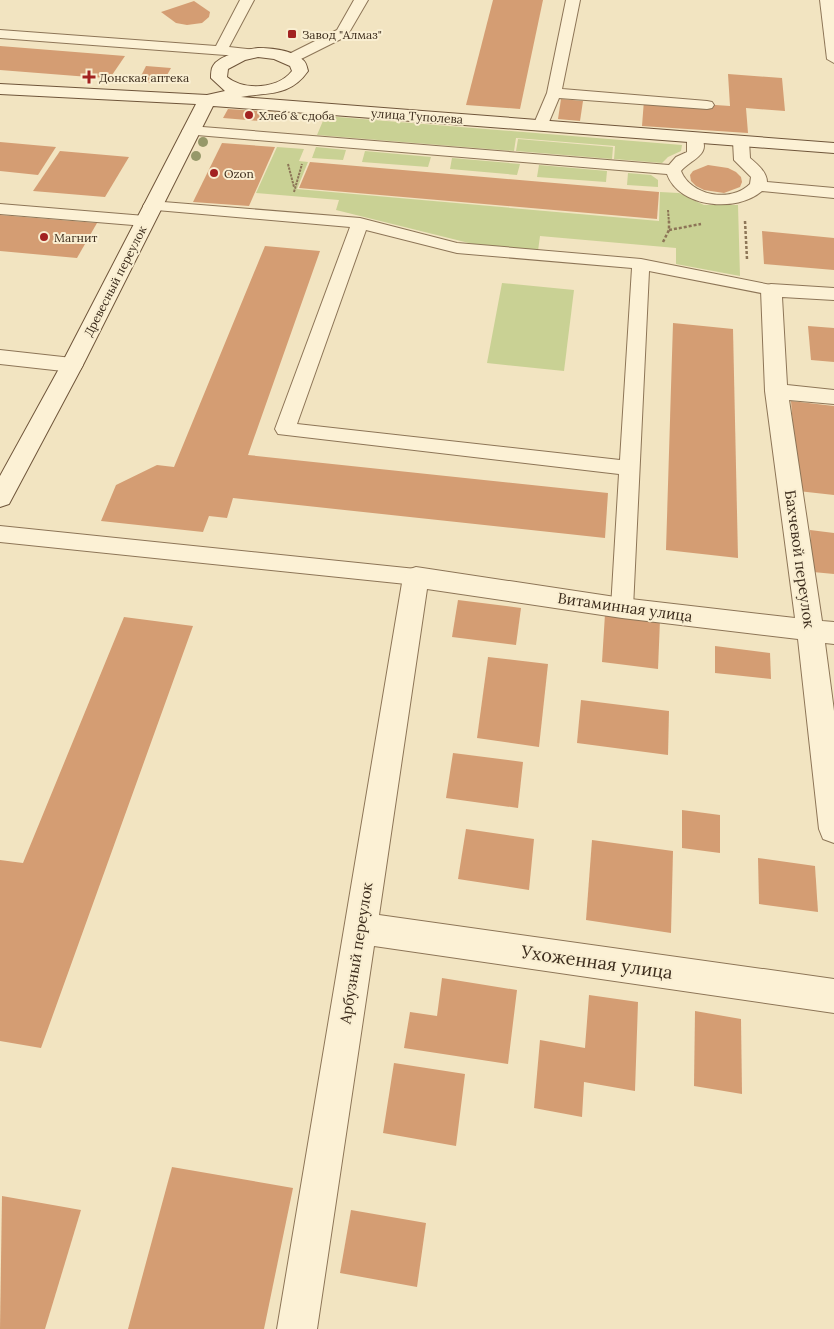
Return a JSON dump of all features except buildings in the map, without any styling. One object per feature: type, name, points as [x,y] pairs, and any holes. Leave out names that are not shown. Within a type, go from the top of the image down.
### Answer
[{"type":"street","points":[[252,53],[274,53],[290,59],[297,63],[300,70],[295,80],[284,86],[265,91],[248,91],[229,87],[219,78],[220,67],[234,58],[252,53]]},
{"type":"street","name":"улица Туполева","points":[[0,89],[207,100],[834,148]]},
{"type":"street","points":[[207,100],[248,91]]},
{"type":"street","name":"Древесный переулок","points":[[0,498],[72,365],[207,100]]},
{"type":"street","points":[[759,287],[834,294]]},
{"type":"street","name":"Бахчевой переулок","points":[[759,287],[776,391],[822,632],[834,829]]},
{"type":"street","points":[[0,357],[72,365]]},
{"type":"street","points":[[776,391],[834,397]]},
{"type":"street","name":"Витаминная улица","points":[[416,577],[622,608],[822,632]]},
{"type":"street","name":"Арбузный переулок","points":[[297,1329],[416,577]]},
{"type":"street","name":"Ухоженная улица","points":[[360,928],[834,996]]},
{"type":"lane","points":[[220,50],[247,0]]},
{"type":"lane","points":[[290,59],[342,34],[360,0]]},
{"type":"lane","points":[[542,126],[554,93],[573,0]]},
{"type":"lane","points":[[827,0],[834,59]]},
{"type":"lane","points":[[0,34],[252,53]]},
{"type":"lane","points":[[554,93],[707,105]]},
{"type":"lane","points":[[190,131],[676,177],[692,193],[708,198],[726,199],[752,192],[758,186],[759,177],[752,167],[742,160],[741,141]]},
{"type":"lane","points":[[676,177],[682,160],[695,154],[695,138]]},
{"type":"lane","points":[[758,186],[834,193]]},
{"type":"lane","points":[[0,209],[301,219],[360,223],[457,248],[649,266],[759,287]]},
{"type":"lane","points":[[360,223],[284,430],[628,468]]},
{"type":"lane","points":[[622,608],[628,468],[649,266]]},
{"type":"lane","points":[[0,534],[416,577]]},
{"type":"path","points":[[301,219],[294,188],[305,160]]},
{"type":"path","points":[[649,266],[663,244],[669,230],[668,206],[676,177]]},
{"type":"path","points":[[742,196],[759,287]]},
{"type":"green space","points":[[325,116],[682,145],[681,151],[668,157],[662,163],[614,159],[615,146],[516,138],[514,151],[317,135]]},
{"type":"green space","points":[[518,139],[613,147],[612,159],[516,151]]},
{"type":"green space","points":[[277,147],[304,149],[299,161],[308,162],[297,189],[659,221],[660,192],[679,193],[704,205],[738,205],[740,276],[676,264],[676,248],[540,236],[538,251],[481,246],[336,210],[339,200],[256,193]]},
{"type":"green space","points":[[316,147],[346,150],[343,160],[312,158]]},
{"type":"green space","points":[[365,151],[431,157],[428,167],[362,162]]},
{"type":"green space","points":[[452,158],[520,164],[517,175],[450,169]]},
{"type":"green space","points":[[539,165],[607,171],[606,182],[537,177]]},
{"type":"green space","points":[[628,173],[651,175],[658,180],[658,187],[627,185]]},
{"type":"green space","points":[[502,283],[574,290],[564,371],[487,363]]},
{"type":"place","name":"Завод \"Алмаз\"","points":[[292,34]]},
{"type":"place","name":"Донская аптека","points":[[89,77]]},
{"type":"place","name":"Хлеб & сдоба","points":[[249,115]]},
{"type":"place","name":"Ozon","points":[[214,173]]},
{"type":"place","name":"Магнит","points":[[44,237]]}]
